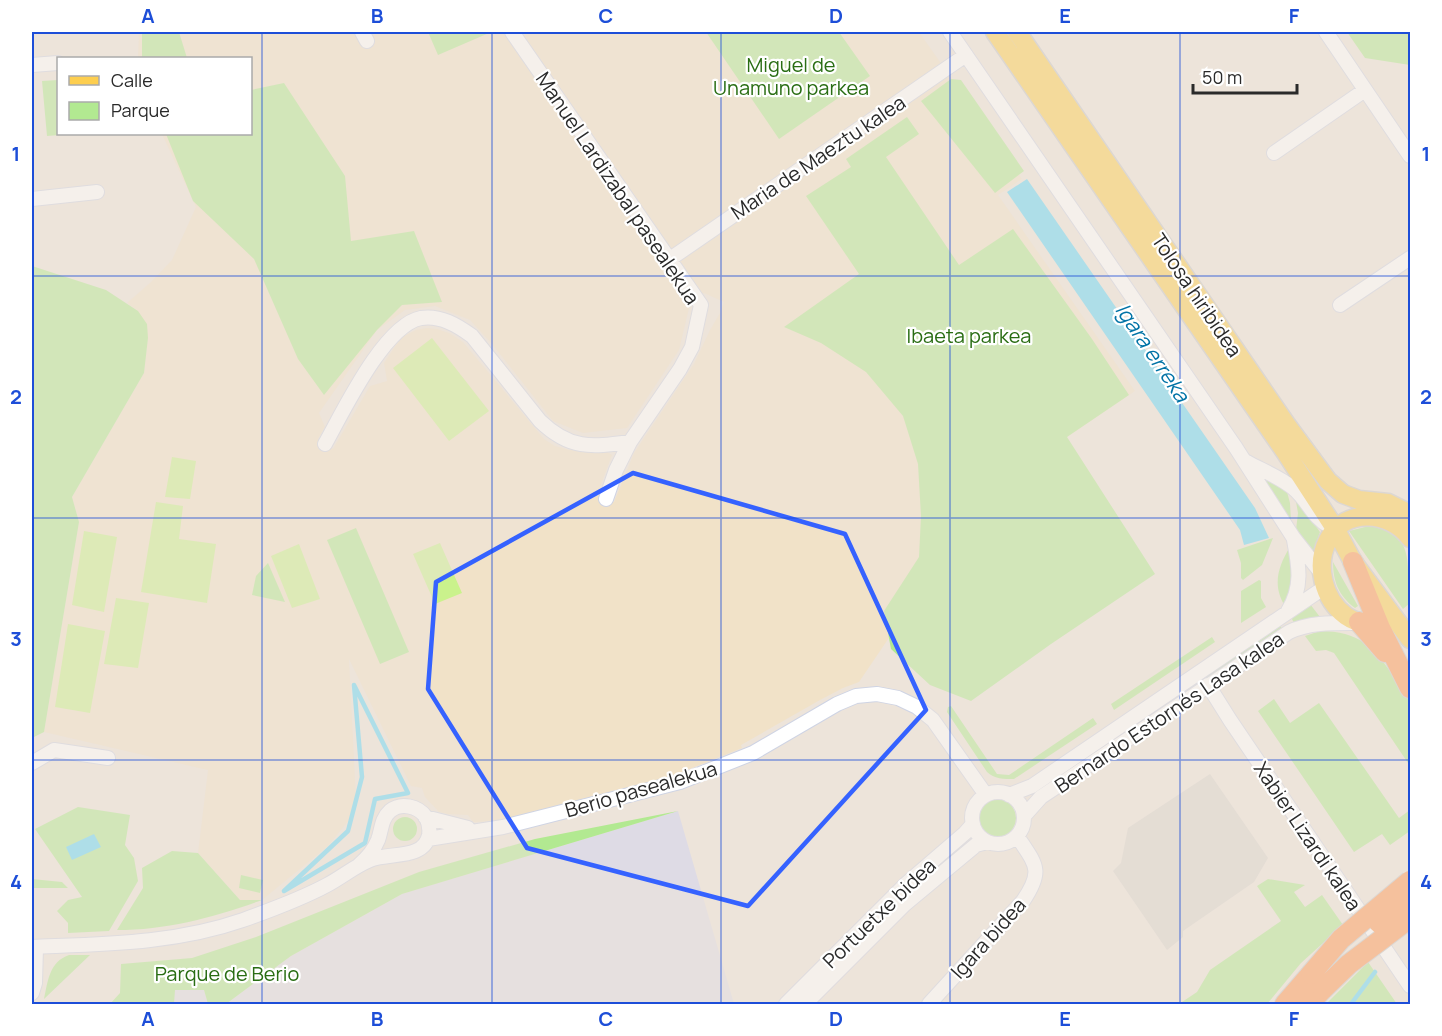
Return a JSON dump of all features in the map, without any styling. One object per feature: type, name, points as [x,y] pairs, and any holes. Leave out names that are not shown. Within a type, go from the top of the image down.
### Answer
[{"type":"highway","points":[[1353,562],[1378,622],[1410,688]]},
{"type":"highway","points":[[1309,1005],[1317,982],[1341,939],[1410,880]]},
{"type":"highway","points":[[1285,1005],[1317,982],[1410,899]]},
{"type":"highway","points":[[1317,982],[1349,964],[1410,918]]},
{"type":"main road","name":"Tolosa hiribidea","points":[[995,32],[1286,453],[1336,530],[1353,562]]},
{"type":"main road","name":"Tolosa hiribidea","points":[[1017,32],[1286,424],[1328,481],[1343,494],[1359,500],[1388,503],[1410,514]]},
{"type":"main road","points":[[1323,580],[1323,552],[1328,539],[1336,530],[1353,519],[1377,517],[1395,523],[1410,537]]},
{"type":"main road","name":"Tolosa hiribidea","points":[[1323,580],[1336,608],[1347,617],[1378,622],[1409,638]]},
{"type":"main road","points":[[1378,622],[1410,610]]},
{"type":"street","name":"Manuel Lardizabal pasealekua","points":[[512,32],[702,305],[692,347],[674,379],[630,442],[606,499]]},
{"type":"street","name":"Tolosa hiribidea","points":[[950,32],[1245,461],[1323,580]]},
{"type":"street","points":[[1326,32],[1410,156]]},
{"type":"street","name":"Maria de Maeztu kalea","points":[[670,259],[966,55]]},
{"type":"street","points":[[32,65],[57,63]]},
{"type":"street","points":[[1274,153],[1365,90]]},
{"type":"street","points":[[32,199],[97,192]]},
{"type":"street","points":[[1340,305],[1410,258]]},
{"type":"street","points":[[325,444],[375,358],[398,330],[409,322],[421,318],[435,318],[461,328],[472,336],[540,421],[565,441],[577,444],[606,445],[630,442]]},
{"type":"street","name":"Tolosa hiribidea","points":[[1245,461],[1292,487],[1306,501],[1320,522],[1336,530]]},
{"type":"street","name":"Tolosa hiribidea","points":[[1287,613],[1296,599],[1298,585],[1298,562],[1293,537]]},
{"type":"street","name":"Bernardo Estornés Lasa kalea","points":[[1009,795],[1032,786],[1287,613],[1323,580]]},
{"type":"street","name":"Bernardo Estornés Lasa kalea","points":[[1024,816],[1041,797],[1295,629],[1323,623],[1378,622]]},
{"type":"street","name":"Xabier Lizardi kalea","points":[[1208,685],[1236,730],[1410,986]]},
{"type":"street","name":"Berio pasealekua","points":[[34,947],[137,943],[219,928],[312,892],[337,880],[359,865],[379,857],[412,853],[419,850],[428,839],[485,829],[647,791],[702,775],[753,753],[837,704],[867,694],[908,701],[925,713],[933,720],[986,795]]},
{"type":"street","points":[[32,763],[54,750],[108,758]]},
{"type":"street","points":[[1002,793],[1009,795],[1016,800],[1024,816],[1017,836],[1003,844],[987,842],[980,837],[973,824],[975,807],[986,795],[1002,793]]},
{"type":"street","name":"Berio pasealekua","points":[[359,865],[373,849],[381,832],[384,818],[394,808],[401,806],[415,808],[425,817],[455,826],[485,829]]},
{"type":"street","points":[[425,817],[429,828],[428,839]]},
{"type":"street","name":"Portuetxe bidea","points":[[786,1005],[907,883],[973,824]]},
{"type":"street","points":[[381,832],[386,845],[399,853]]},
{"type":"street","name":"Igara bidea","points":[[929,1005],[1023,901],[1035,882],[1036,870],[1017,836]]},
{"type":"street","name":"Portuetxe bidea","points":[[805,1005],[905,904],[976,845],[987,842]]},
{"type":"street","points":[[32,993],[36,983],[34,947]]},
{"type":"highlighted area","points":[[633,473],[845,534],[926,710],[748,906],[527,848],[428,689],[436,582]]},
{"type":"shaded area","points":[[139,32],[919,32],[1022,179],[998,195],[1135,391],[1067,437],[922,516],[919,558],[899,623],[859,682],[820,700],[741,745],[742,748],[657,782],[496,821],[473,822],[468,815],[439,812],[425,797],[422,788],[411,786],[349,659],[356,800],[349,820],[328,846],[262,900],[240,900],[198,853],[208,770],[44,732],[79,522],[72,497],[144,373],[148,338],[138,311],[127,303],[172,260],[196,207],[162,135],[252,135],[252,57],[138,57]],"holes":[[[704,293],[724,302],[694,364],[634,453],[614,502],[597,495],[612,455],[607,452],[569,450],[555,446],[544,439],[463,342],[437,329],[416,330],[404,336],[396,345],[384,363],[387,381],[370,386],[333,449],[318,439],[325,427],[319,413],[377,330],[405,310],[435,306],[470,320],[553,421],[583,433],[627,428],[679,350],[690,304]]]},
{"type":"shaded area","points":[[1210,774],[1268,858],[1254,882],[1183,931],[1183,937],[1167,950],[1113,871],[1121,863],[1128,828]]},
{"type":"shaded area","points":[[678,811],[734,1004],[226,1004],[291,956],[402,894]]},
{"type":"shaded area","points":[[174,990],[204,990],[208,1004],[174,1004]]},
{"type":"green space","points":[[142,32],[179,32],[187,57],[142,57]]},
{"type":"green space","points":[[428,32],[488,32],[489,33],[438,55]]},
{"type":"green space","name":"Miguel de Unamuno parkea","points":[[706,32],[839,32],[870,76],[779,139]]},
{"type":"green space","points":[[1347,32],[1410,32],[1410,65],[1365,58]]},
{"type":"green space","points":[[951,79],[961,80],[1024,171],[995,193],[921,101]]},
{"type":"green space","points":[[57,80],[57,135],[60,135],[47,136],[42,81]]},
{"type":"green space","points":[[284,83],[345,176],[351,241],[414,231],[442,302],[402,305],[377,330],[324,395],[298,359],[254,259],[193,201],[166,135],[252,135],[252,90]]},
{"type":"green space","name":"Ibaeta parkea","points":[[907,117],[919,134],[886,157],[959,265],[1013,229],[1129,395],[1067,437],[1155,574],[971,701],[930,685],[891,649],[884,611],[919,557],[921,516],[918,464],[903,416],[866,372],[821,343],[784,327],[859,274],[806,196],[851,167],[846,159]]},
{"type":"green space","points":[[32,266],[106,290],[138,311],[147,324],[148,338],[144,373],[72,497],[79,522],[44,732],[32,738]]},
{"type":"green space","points":[[432,338],[489,411],[449,441],[393,368]]},
{"type":"green space","points":[[172,457],[196,461],[190,499],[165,497]]},
{"type":"green space","points":[[1266,478],[1286,488],[1291,522],[1263,479]]},
{"type":"green space","points":[[1295,496],[1320,532],[1313,553],[1296,530],[1298,513]]},
{"type":"green space","points":[[156,502],[183,506],[179,539],[216,544],[207,603],[141,592]]},
{"type":"green space","points":[[1373,525],[1387,530],[1403,545],[1408,566],[1410,603],[1403,609],[1349,531]]},
{"type":"green space","points":[[356,528],[409,652],[380,664],[327,540]]},
{"type":"green space","points":[[84,531],[117,537],[104,612],[72,605]]},
{"type":"green space","points":[[1273,538],[1262,565],[1243,580],[1237,550]]},
{"type":"green space","points":[[440,543],[462,593],[435,604],[413,554]]},
{"type":"green space","points":[[299,544],[320,599],[292,608],[271,556]]},
{"type":"green space","points":[[1290,547],[1293,558],[1293,591],[1285,606],[1279,591],[1278,576],[1282,561]]},
{"type":"green space","points":[[1333,562],[1358,606],[1355,608],[1338,588]]},
{"type":"green space","points":[[268,563],[285,602],[252,595],[256,576]]},
{"type":"green space","points":[[1261,581],[1261,598],[1266,607],[1241,623],[1241,591]]},
{"type":"green space","points":[[116,598],[149,603],[138,668],[104,664]]},
{"type":"green space","points":[[1310,604],[1320,617],[1294,623],[1291,617]]},
{"type":"green space","points":[[68,624],[105,631],[90,713],[55,707]]},
{"type":"green space","points":[[1280,625],[1282,629],[1187,691],[1185,689]]},
{"type":"green space","points":[[1320,631],[1345,634],[1364,643],[1379,657],[1404,691],[1411,713],[1410,766],[1334,653],[1326,650],[1316,651],[1305,636]]},
{"type":"green space","points":[[1212,637],[1215,642],[1114,710],[1111,704]]},
{"type":"green space","points":[[1274,699],[1290,723],[1319,703],[1399,818],[1410,810],[1410,831],[1390,845],[1382,834],[1354,852],[1258,711]]},
{"type":"green space","points":[[1170,700],[1172,702],[1041,791],[1039,789]]},
{"type":"green space","points":[[951,706],[997,774],[1009,775],[1093,718],[1097,724],[1014,779],[1003,779],[987,772],[947,712],[948,707]]},
{"type":"green space","points":[[997,799],[1010,805],[1016,818],[1010,831],[997,837],[984,831],[978,818],[984,805]]},
{"type":"green space","points":[[78,807],[130,815],[125,845],[134,858],[138,881],[109,931],[68,933],[68,923],[57,911],[68,900],[82,897],[35,829]]},
{"type":"green space","name":"Parque de Berio","points":[[678,811],[402,894],[291,956],[226,1004],[208,1004],[204,990],[175,990],[174,1004],[110,1004],[120,993],[121,964],[192,958],[256,937],[419,872],[535,839]]},
{"type":"green space","points":[[405,817],[414,820],[417,829],[414,838],[405,841],[396,838],[393,829],[396,820]]},
{"type":"green space","points":[[172,851],[198,853],[240,900],[262,900],[227,912],[172,925],[117,930],[143,888],[142,868]]},
{"type":"green space","points":[[241,875],[263,880],[260,893],[239,888]]},
{"type":"green space","points":[[32,879],[62,882],[68,888],[32,888]]},
{"type":"green space","points":[[1268,879],[1305,885],[1294,892],[1305,907],[1322,895],[1343,925],[1301,963],[1267,1004],[1179,1004],[1197,992],[1210,970],[1281,921],[1257,886]]},
{"type":"green space","points":[[69,955],[90,955],[44,999],[53,967]]},
{"type":"green space","points":[[1368,962],[1397,1004],[1326,1004]]},
{"type":"water","points":[[1027,179],[1255,508],[1269,538],[1244,545],[1240,530],[1007,192]]},
{"type":"water","points":[[94,834],[101,847],[72,860],[66,847]]},
{"type":"waterway","points":[[354,685],[408,793],[375,799],[365,843],[284,891],[348,831],[362,777],[354,685]]},
{"type":"waterway","points":[[1351,1004],[1375,972]]},
{"type":"water label","name":"Igara erreka","points":[[1153,352]]}]
